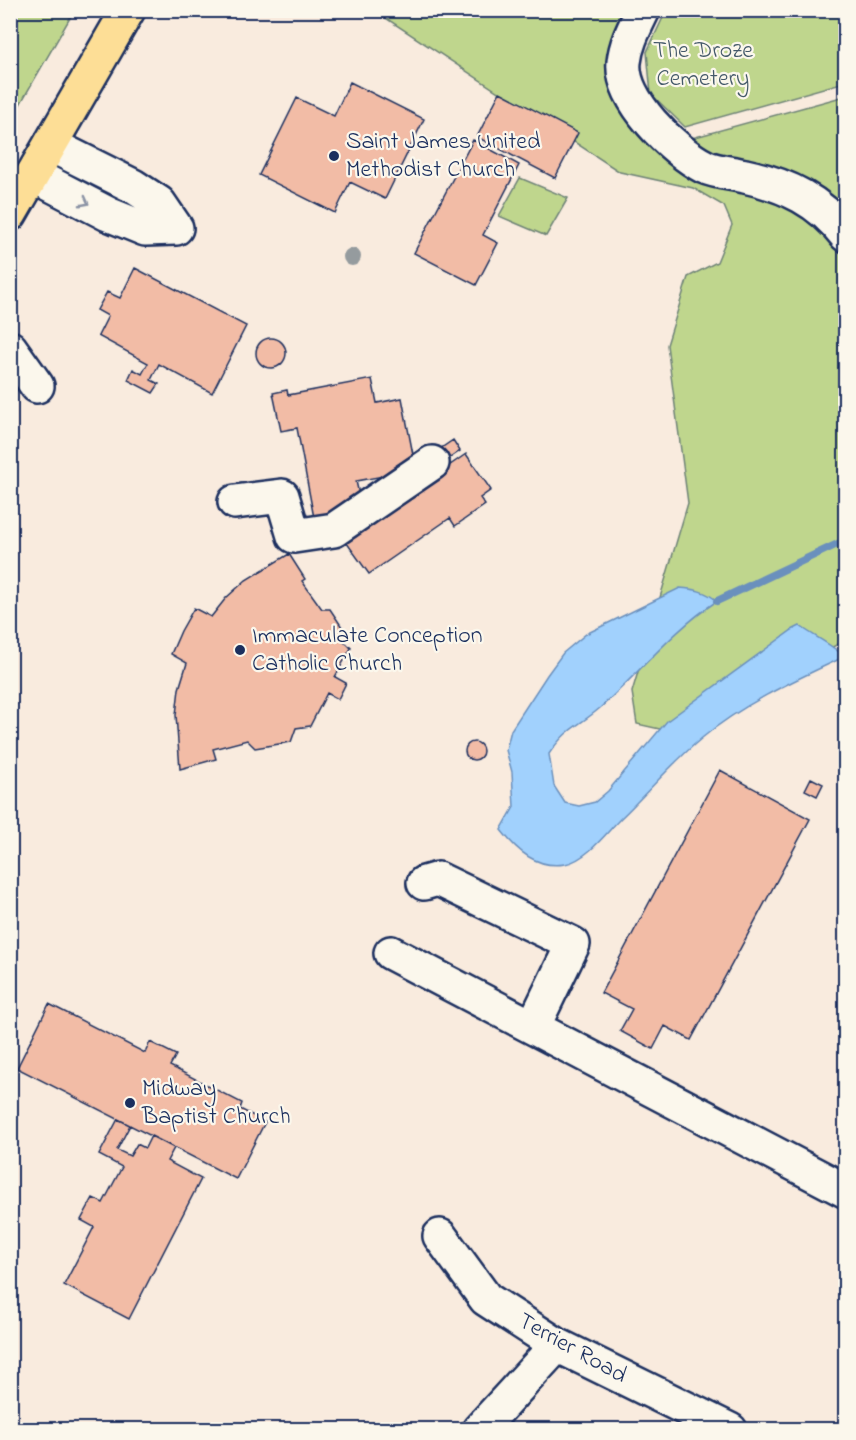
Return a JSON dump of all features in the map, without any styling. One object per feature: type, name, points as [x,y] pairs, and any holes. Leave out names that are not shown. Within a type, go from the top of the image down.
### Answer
[{"type":"main road","points":[[10,214],[128,10]]},
{"type":"street","points":[[643,10],[630,37],[623,64],[632,95],[655,130],[706,167],[760,179],[800,193],[830,215],[846,235]]},
{"type":"street","points":[[33,175],[108,214],[145,229],[176,228],[159,203],[133,186],[51,145]]},
{"type":"street","points":[[10,348],[37,386]]},
{"type":"street","points":[[235,502],[282,496],[294,536],[334,530],[432,463]]},
{"type":"street","points":[[424,884],[438,879],[573,944],[533,1027]]},
{"type":"street","points":[[391,953],[846,1191]]},
{"type":"street","name":"Terrier Road","points":[[440,1236],[486,1299],[557,1345],[730,1430]]},
{"type":"street","points":[[479,1430],[557,1345]]},
{"type":"green space","points":[[10,11],[74,11],[11,120]]},
{"type":"green space","points":[[375,11],[626,11],[648,131],[692,138],[845,96],[845,646],[838,644],[673,732],[637,724],[632,692],[688,503],[667,345],[688,277],[717,262],[732,225],[724,206],[693,188],[620,172]]},
{"type":"green space","name":"The Droze Cemetery","points":[[666,11],[845,11],[845,82],[685,127],[651,94],[647,52]]},
{"type":"green space","points":[[520,178],[568,198],[546,236],[499,216]]},
{"type":"water","points":[[680,588],[700,591],[717,601],[671,638],[600,708],[555,745],[549,754],[554,786],[565,803],[579,806],[595,802],[608,791],[667,721],[792,630],[800,626],[844,657],[770,693],[718,725],[681,757],[596,845],[581,857],[565,864],[555,865],[545,864],[528,857],[501,830],[514,807],[512,772],[506,750],[511,730],[563,653],[586,634]]},
{"type":"building","points":[[350,82],[424,119],[385,199],[350,182],[335,213],[259,175],[297,98],[334,116]]},
{"type":"building","points":[[500,92],[578,133],[555,178],[477,137]]},
{"type":"building","points":[[473,140],[519,165],[483,235],[498,243],[476,285],[414,253]]},
{"type":"building","points":[[135,268],[246,326],[212,393],[159,364],[151,380],[159,384],[153,393],[128,380],[133,369],[142,374],[148,363],[98,336],[108,316],[97,310],[107,292],[120,298]]},
{"type":"building","points":[[271,338],[277,339],[285,347],[285,359],[277,367],[271,368],[265,367],[257,359],[256,353],[257,347],[265,339]]},
{"type":"building","points":[[372,379],[377,403],[402,398],[416,470],[356,481],[362,508],[314,518],[297,428],[281,431],[273,393],[287,390],[288,395]]},
{"type":"building","points":[[453,440],[460,451],[444,462],[437,451]]},
{"type":"building","points":[[466,454],[491,490],[480,498],[485,505],[455,526],[450,518],[369,574],[344,539]]},
{"type":"building","points":[[289,554],[305,579],[302,581],[322,609],[330,609],[346,633],[342,639],[351,648],[335,677],[346,683],[338,699],[327,693],[310,726],[296,728],[291,742],[255,748],[247,740],[213,749],[216,759],[180,769],[176,715],[179,689],[187,663],[171,654],[181,631],[194,608],[211,617],[226,598],[246,580]]},
{"type":"building","points":[[470,742],[478,742],[483,747],[481,758],[470,760],[465,755],[465,747]]},
{"type":"building","points":[[720,770],[810,819],[691,1040],[665,1026],[653,1049],[620,1031],[632,1009],[601,993]]},
{"type":"building","points":[[811,778],[823,784],[817,796],[805,790]]},
{"type":"building","points":[[49,1004],[145,1053],[150,1042],[176,1055],[170,1066],[242,1103],[240,1109],[265,1122],[236,1179],[17,1068]]},
{"type":"building","points":[[118,1119],[130,1125],[117,1150],[130,1156],[137,1144],[145,1148],[151,1136],[174,1148],[167,1161],[201,1179],[129,1319],[64,1285],[94,1227],[81,1220],[93,1198],[103,1203],[122,1167],[99,1155]]},
{"type":"waterway","points":[[717,601],[846,540]]},
{"type":"place","name":"Saint James United Methodist Church","points":[[334,156]]},
{"type":"place","name":"Immaculate Conception Catholic Church","points":[[240,650]]},
{"type":"place","name":"Midway Baptist Church","points":[[130,1103]]}]
